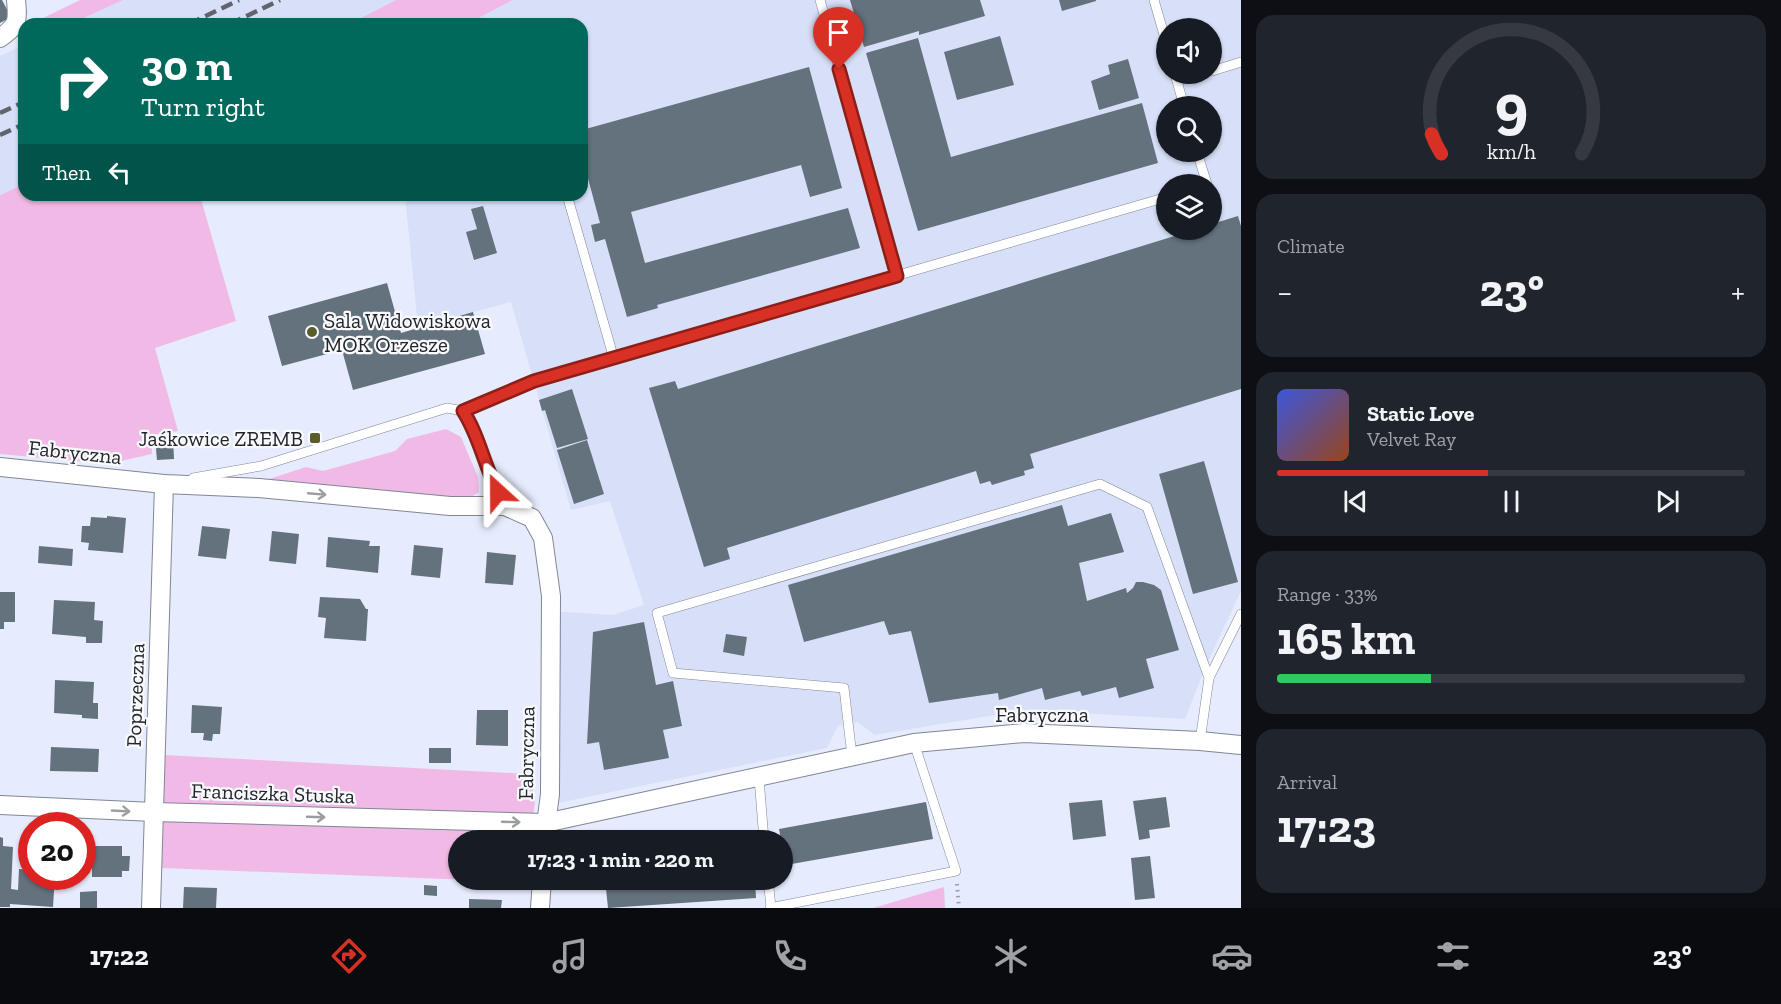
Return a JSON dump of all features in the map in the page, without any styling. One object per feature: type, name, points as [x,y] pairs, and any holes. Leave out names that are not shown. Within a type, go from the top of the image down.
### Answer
[{"type":"street","points":[[0,38],[14,28],[17,9]]},
{"type":"street","name":"Fabryczna","points":[[0,467],[164,484],[259,488],[450,506],[505,506],[532,518],[543,538],[551,596],[550,794],[545,830]]},
{"type":"street","name":"Poprzeczna","points":[[151,908],[164,484]]},
{"type":"street","name":"Fabryczna","points":[[553,830],[759,778],[914,743],[1024,733],[1241,745]]},
{"type":"street","name":"Franciszka Stuska","points":[[0,805],[506,830]]},
{"type":"street","points":[[540,908],[541,890]]},
{"type":"lane","points":[[820,0],[897,276]]},
{"type":"lane","points":[[1154,0],[1159,18]]},
{"type":"lane","points":[[1222,68],[1241,62]]},
{"type":"lane","points":[[164,484],[261,466],[447,408],[463,411],[534,381],[1156,199]]},
{"type":"lane","points":[[569,201],[614,359]]},
{"type":"lane","points":[[463,411],[470,422],[490,477],[505,506]]},
{"type":"lane","points":[[852,756],[844,688],[673,673],[657,613],[1100,484],[1147,507],[1209,678]]},
{"type":"lane","points":[[1200,741],[1209,678],[1241,614]]},
{"type":"lane","points":[[769,890],[771,908],[956,872],[914,743]]},
{"type":"lane","points":[[759,778],[763,830]]},
{"type":"path","points":[[956,872],[959,908]]},
{"type":"shaded area","points":[[80,0],[123,0],[84,18],[43,18]]},
{"type":"shaded area","points":[[123,0],[396,0],[361,18],[84,18]]},
{"type":"shaded area","points":[[396,0],[513,0],[478,18],[361,18]]},
{"type":"shaded area","points":[[513,0],[1241,0],[1241,591],[1205,668],[1185,719],[1026,710],[875,735],[857,722],[838,726],[827,748],[548,805],[550,611],[613,615],[644,605],[610,501],[571,510],[511,302],[418,327],[406,201],[588,201],[588,18],[478,18]]},
{"type":"shaded area","points":[[18,48],[18,187],[0,195],[0,56]]},
{"type":"shaded area","points":[[18,187],[18,201],[202,201],[236,321],[155,348],[178,431],[151,435],[152,454],[108,464],[0,454],[0,195]]},
{"type":"shaded area","points":[[446,429],[461,437],[478,477],[479,492],[465,501],[260,482],[306,467],[323,471],[395,451],[407,439]]},
{"type":"shaded area","points":[[164,755],[530,774],[535,802],[531,830],[448,830],[448,879],[161,868]]},
{"type":"shaded area","points":[[944,887],[945,908],[873,908]]},
{"type":"building","points":[[0,0],[11,17],[0,23]]},
{"type":"building","points":[[850,0],[980,0],[985,16],[919,35],[919,31],[864,47]]},
{"type":"building","points":[[1059,0],[1096,0],[1096,1],[1062,11]]},
{"type":"building","points":[[1000,36],[1014,85],[957,100],[944,52]]},
{"type":"building","points":[[918,38],[951,157],[1142,103],[1158,163],[918,231],[866,53]]},
{"type":"building","points":[[1128,59],[1139,98],[1099,110],[1091,81],[1110,74],[1108,65]]},
{"type":"building","points":[[809,67],[842,188],[810,197],[801,165],[631,212],[645,263],[848,208],[860,248],[657,305],[658,308],[627,317],[605,239],[595,242],[591,225],[600,223],[588,178],[588,128]]},
{"type":"building","points":[[483,206],[497,253],[474,260],[466,232],[477,229],[471,209]]},
{"type":"building","points":[[1238,216],[1241,226],[1241,389],[1030,454],[1034,468],[1024,471],[1025,475],[992,485],[990,481],[980,484],[976,471],[727,548],[730,559],[704,567],[649,388],[675,381],[678,389],[1162,240],[1222,240],[1222,221]]},
{"type":"building","points":[[387,283],[401,333],[473,312],[485,354],[353,390],[342,350],[282,366],[268,316]]},
{"type":"building","points":[[572,389],[588,439],[557,448],[545,410],[542,411],[539,400]]},
{"type":"building","points":[[173,438],[174,459],[157,460],[155,439]]},
{"type":"building","points":[[587,440],[604,494],[574,504],[557,450]]},
{"type":"building","points":[[1204,461],[1238,582],[1193,594],[1159,474]]},
{"type":"building","points":[[1062,505],[1068,526],[1111,513],[1124,552],[1079,563],[1087,601],[1126,588],[1127,593],[1136,582],[1154,585],[1161,590],[1179,650],[1146,659],[1154,688],[1119,698],[1116,687],[1082,696],[1080,691],[1045,700],[1042,688],[999,700],[998,693],[929,703],[911,631],[889,635],[884,621],[804,642],[788,585]]},
{"type":"building","points":[[107,516],[126,518],[123,553],[88,550],[89,543],[81,542],[82,526],[90,526],[91,517],[107,518]]},
{"type":"building","points":[[202,526],[230,529],[226,559],[198,556]]},
{"type":"building","points":[[272,531],[299,534],[296,564],[269,561]]},
{"type":"building","points":[[328,537],[370,541],[369,546],[380,546],[378,573],[326,567]]},
{"type":"building","points":[[414,545],[443,548],[440,578],[411,575]]},
{"type":"building","points":[[39,546],[73,549],[72,566],[38,563]]},
{"type":"building","points":[[487,552],[516,555],[513,585],[485,583]]},
{"type":"building","points":[[0,592],[15,592],[15,622],[4,622],[4,629],[0,629]]},
{"type":"building","points":[[320,597],[360,599],[368,609],[366,641],[324,638],[326,618],[318,617]]},
{"type":"building","points":[[54,600],[95,602],[94,620],[103,621],[102,643],[86,643],[86,637],[52,634]]},
{"type":"building","points":[[644,622],[656,685],[673,681],[682,726],[663,730],[669,758],[604,770],[599,742],[587,744],[593,632]]},
{"type":"building","points":[[726,634],[747,637],[744,656],[723,652]]},
{"type":"building","points":[[55,680],[94,682],[93,703],[98,703],[98,719],[82,718],[82,715],[54,713]]},
{"type":"building","points":[[192,705],[222,707],[220,734],[213,734],[212,741],[203,740],[204,733],[191,733]]},
{"type":"building","points":[[477,710],[508,710],[508,746],[476,745]]},
{"type":"building","points":[[51,747],[99,749],[98,772],[50,771]]},
{"type":"building","points":[[429,748],[451,748],[451,763],[429,763]]},
{"type":"building","points":[[1166,797],[1170,827],[1149,830],[1150,838],[1139,840],[1133,801]]},
{"type":"building","points":[[1102,800],[1106,836],[1073,840],[1069,803]]},
{"type":"building","points":[[926,802],[933,839],[793,864],[793,830],[779,829]]},
{"type":"building","points":[[0,837],[3,838],[3,846],[13,847],[11,889],[54,890],[53,907],[10,904],[10,907],[0,907]]},
{"type":"building","points":[[96,846],[122,846],[122,856],[130,856],[129,871],[122,871],[122,877],[96,877]]},
{"type":"building","points":[[1150,856],[1155,898],[1135,900],[1131,858]]},
{"type":"building","points":[[424,885],[437,886],[437,896],[424,895]]},
{"type":"building","points":[[184,887],[217,888],[216,908],[183,908]]},
{"type":"building","points":[[606,890],[756,890],[756,898],[608,908]]},
{"type":"building","points":[[97,891],[97,908],[80,908],[80,892]]},
{"type":"building","points":[[469,899],[502,900],[501,908],[469,908]]},
{"type":"railway","points":[[202,18],[239,0]]},
{"type":"railway","points":[[242,18],[280,0]]},
{"type":"railway","points":[[0,113],[18,105]]},
{"type":"railway","points":[[0,135],[18,127]]},
{"type":"place","name":"Sala Widowiskowa MOK Orzesze","points":[[312,332]]},
{"type":"place","name":"Jaśkowice ZREMB","points":[[315,438]]},
{"type":"route","points":[[498,492],[490,477],[470,422],[463,411],[534,381],[897,276],[839,69]]}]
